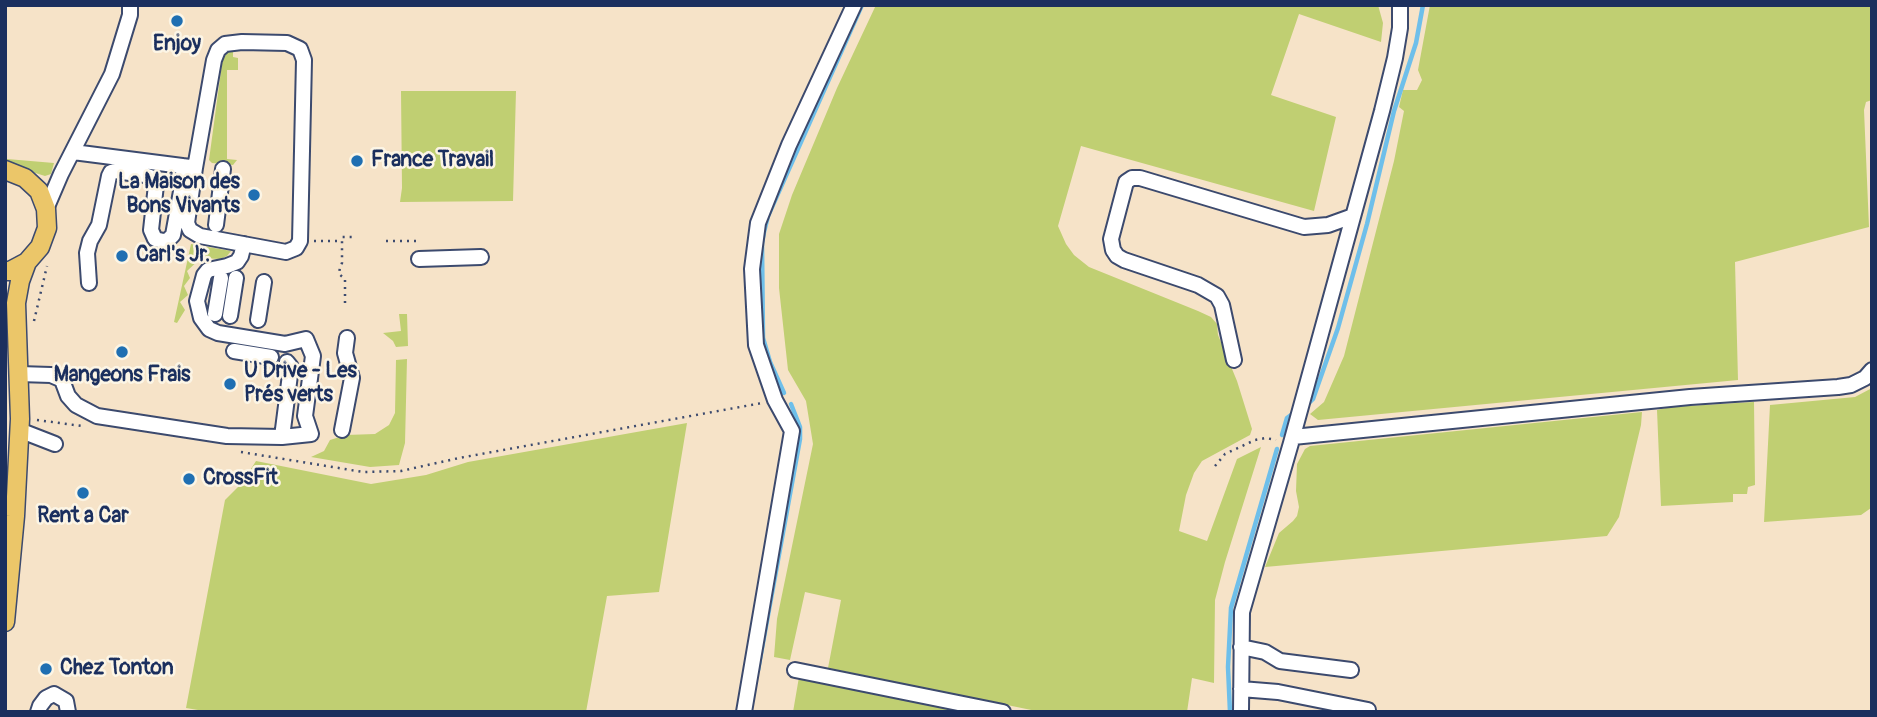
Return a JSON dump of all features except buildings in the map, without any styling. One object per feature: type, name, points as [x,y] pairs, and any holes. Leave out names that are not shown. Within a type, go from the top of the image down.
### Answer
[{"type":"main road","points":[[5,622],[15,516],[19,425],[16,303],[27,262],[40,247],[47,228],[46,209],[38,191],[25,178],[6,169]]},
{"type":"main road","points":[[5,271],[27,262]]},
{"type":"street","points":[[46,209],[113,74],[130,15],[130,5]]},
{"type":"street","points":[[744,712],[792,430],[775,400],[756,345],[752,269],[758,223],[789,145],[854,5]]},
{"type":"street","points":[[1241,712],[1242,612],[1292,440],[1395,58],[1400,28],[1400,5]]},
{"type":"street","points":[[89,283],[87,253],[99,225],[111,172],[153,178],[156,186],[151,230],[155,239],[163,241],[173,235],[182,186],[218,50],[225,44],[242,42],[287,43],[300,49],[304,60],[300,241],[296,248],[286,252],[200,236],[190,230],[187,223],[189,167]]},
{"type":"street","points":[[73,152],[189,167]]},
{"type":"street","points":[[216,225],[223,169]]},
{"type":"street","points":[[1234,360],[1222,305],[1217,296],[1198,285],[1116,256],[1111,239],[1126,182],[1132,178],[1140,178],[1304,227],[1328,225],[1353,216]]},
{"type":"street","points":[[19,374],[58,377],[76,405],[97,416],[228,436],[282,437],[311,434],[305,416],[313,356],[306,340],[285,344],[218,333],[209,329],[201,318],[197,301],[204,275],[208,270],[237,261],[244,244]]},
{"type":"street","points":[[419,259],[481,257]]},
{"type":"street","points":[[223,315],[228,278]]},
{"type":"street","points":[[258,320],[264,282]]},
{"type":"street","points":[[342,430],[352,378],[345,353],[347,338]]},
{"type":"street","points":[[234,351],[271,357]]},
{"type":"street","points":[[282,437],[291,367],[287,362]]},
{"type":"street","points":[[1292,440],[1690,397],[1838,387],[1851,385],[1872,370]]},
{"type":"street","points":[[19,425],[55,444]]},
{"type":"street","points":[[1241,647],[1265,652],[1280,661],[1351,670]]},
{"type":"street","points":[[795,670],[1003,712]]},
{"type":"street","points":[[1241,689],[1278,692],[1368,710]]},
{"type":"street","points":[[38,712],[46,698],[54,694],[66,701],[68,712]]},
{"type":"path","points":[[345,303],[345,279],[339,274],[342,263],[342,237],[352,237]]},
{"type":"path","points":[[300,241],[342,241]]},
{"type":"path","points":[[386,241],[418,241]]},
{"type":"path","points":[[33,323],[48,262]]},
{"type":"path","points":[[237,451],[363,472],[401,471],[458,458],[775,400]]},
{"type":"path","points":[[19,425],[90,427]]},
{"type":"path","points":[[1215,466],[1225,454],[1255,440],[1292,440]]},
{"type":"green space","points":[[876,5],[1378,5],[1383,23],[1381,42],[1299,14],[1271,95],[1336,117],[1314,211],[1081,146],[1058,226],[1074,255],[1089,267],[1198,311],[1211,317],[1217,324],[1218,335],[1237,381],[1252,429],[1250,435],[1202,461],[1194,473],[1186,495],[1179,531],[1207,541],[1237,459],[1261,447],[1215,600],[1214,683],[1192,678],[1187,712],[1041,712],[828,668],[841,600],[805,592],[790,660],[774,657],[777,619],[813,444],[806,401],[788,370],[779,288],[779,234],[792,195],[837,88]]},
{"type":"green space","points":[[1430,5],[1872,5],[1872,100],[1866,102],[1864,110],[1869,227],[1735,262],[1738,380],[1318,420],[1310,414],[1324,402],[1344,356],[1394,161],[1404,111],[1399,107],[1403,90],[1417,90],[1422,80],[1418,70]]},
{"type":"green space","points":[[224,49],[233,50],[233,57],[238,58],[238,70],[227,70],[227,159],[237,160],[233,165],[212,163],[209,160]]},
{"type":"green space","points":[[401,91],[516,91],[513,201],[400,202]]},
{"type":"green space","points":[[5,150],[7,159],[54,163],[51,174],[45,176],[10,165],[5,160]]},
{"type":"green space","points":[[191,244],[231,251],[220,259],[201,258],[187,271],[190,278],[184,286],[188,295],[180,302],[185,310],[177,323],[174,322]]},
{"type":"green space","points":[[399,314],[407,314],[408,346],[396,347],[383,333],[401,331]]},
{"type":"green space","points":[[407,359],[405,443],[399,465],[370,467],[311,457],[324,451],[330,440],[346,435],[375,434],[389,425],[395,413],[396,360]]},
{"type":"green space","points":[[1872,388],[1871,508],[1861,515],[1764,522],[1770,405],[1855,397]]},
{"type":"green space","points":[[1754,402],[1755,485],[1748,487],[1747,494],[1733,494],[1733,502],[1661,506],[1657,410]]},
{"type":"green space","points":[[1642,412],[1619,517],[1607,536],[1265,567],[1279,533],[1297,516],[1297,464],[1305,449],[1310,446]]},
{"type":"green space","points":[[687,423],[659,592],[607,596],[586,712],[210,712],[186,708],[225,500],[242,483],[256,461],[371,484],[426,475],[468,462]]},
{"type":"green space","points":[[799,677],[973,712],[793,712]]},
{"type":"waterway","points":[[784,393],[763,338],[764,232],[768,216],[862,5]]},
{"type":"waterway","points":[[1309,403],[1313,399],[1338,328],[1394,111],[1416,43],[1423,5]]},
{"type":"waterway","points":[[758,670],[800,439],[800,427],[791,404]]},
{"type":"waterway","points":[[1282,435],[1287,418],[1291,415]]},
{"type":"waterway","points":[[1230,712],[1228,667],[1231,608],[1277,449]]},
{"type":"place","name":"Enjoy","points":[[177,21]]},
{"type":"place","name":"France Travail","points":[[357,161]]},
{"type":"place","name":"La Maison des Bons Vivants","points":[[254,195]]},
{"type":"place","name":"Carl's Jr.","points":[[122,256]]},
{"type":"place","name":"Mangeons Frais","points":[[122,352]]},
{"type":"place","name":"U Drive - Les Prés verts","points":[[230,384]]},
{"type":"place","name":"CrossFit","points":[[189,479]]},
{"type":"place","name":"Rent a Car","points":[[83,493]]},
{"type":"place","name":"Chez Tonton","points":[[46,669]]}]
